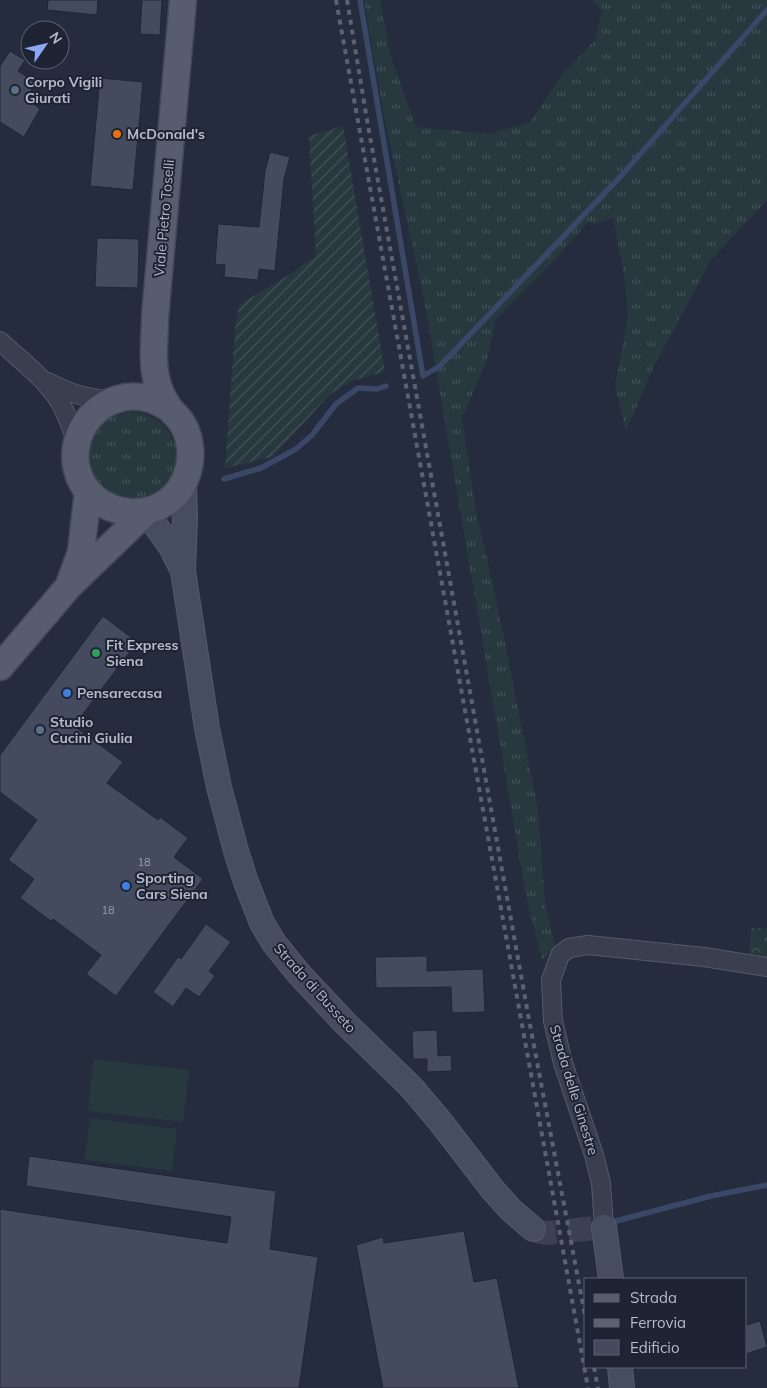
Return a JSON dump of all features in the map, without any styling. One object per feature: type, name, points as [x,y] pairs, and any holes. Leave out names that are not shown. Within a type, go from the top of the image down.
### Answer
[{"type":"main road","name":"Viale Pietro Toselli","points":[[155,317],[139,371],[115,399],[92,413],[81,429],[76,443],[76,465],[80,477],[88,490],[98,500],[116,510],[131,513],[146,512],[161,506],[171,498],[184,481],[188,470],[190,453],[188,436],[181,420],[170,408],[160,392],[155,371],[155,317],[183,0]]},
{"type":"main road","points":[[115,399],[134,396],[146,398],[170,408]]},
{"type":"main road","name":"Viale Pietro Toselli","points":[[69,586],[81,552],[88,490]]},
{"type":"main road","name":"Viale Pietro Toselli","points":[[0,667],[69,586],[146,512]]},
{"type":"street","points":[[0,341],[55,396],[65,410],[76,443]]},
{"type":"street","points":[[40,379],[75,395],[115,399]]},
{"type":"street","name":"Strada di Busseto","points":[[184,481],[183,571],[207,728],[219,786],[240,864],[262,923],[279,951],[299,974],[345,1023],[411,1087],[493,1190],[510,1209],[533,1228]]},
{"type":"street","name":"Strada di Busseto","points":[[146,512],[171,547],[183,571]]},
{"type":"street","name":"Strada delle Ginestre","points":[[604,1227],[601,1183],[594,1155],[563,1062],[553,1021],[551,980],[560,955],[569,948],[588,945],[704,957],[767,967]]},
{"type":"street","points":[[604,1227],[611,1278]]},
{"type":"street","points":[[620,1368],[622,1388]]},
{"type":"green space","points":[[364,0],[380,0],[391,57],[416,127],[490,134],[530,122],[562,75],[595,40],[602,11],[592,0],[767,0],[767,200],[711,260],[652,370],[626,431],[615,385],[628,316],[624,275],[613,218],[595,224],[588,222],[549,266],[496,319],[487,360],[462,418],[475,505],[499,613],[538,809],[545,904],[555,945],[542,960],[527,901],[424,299],[384,116]]},
{"type":"green space","points":[[343,126],[385,372],[354,380],[330,394],[273,457],[225,468],[235,329],[239,305],[292,273],[316,255],[309,136]]},
{"type":"green space","points":[[135,412],[159,421],[168,430],[176,448],[176,469],[167,487],[141,502],[111,498],[93,476],[88,464],[89,448],[95,431],[116,416]]},
{"type":"green space","points":[[751,928],[767,928],[767,959],[748,959]]},
{"type":"green space","points":[[93,1059],[189,1070],[183,1122],[88,1111]]},
{"type":"green space","points":[[90,1118],[177,1129],[172,1171],[85,1160]]},
{"type":"building","points":[[48,0],[98,0],[97,15],[47,10]]},
{"type":"building","points":[[142,0],[162,0],[160,35],[140,34]]},
{"type":"building","name":"Corpo Vigili Giurati","points":[[10,51],[20,57],[20,68],[18,71],[36,83],[26,98],[40,109],[24,137],[0,122],[0,66]]},
{"type":"building","name":"McDonald's","points":[[100,78],[143,82],[133,190],[90,186]]},
{"type":"building","points":[[270,152],[290,157],[284,179],[275,271],[259,269],[258,280],[224,277],[225,265],[215,264],[218,224],[259,227],[265,171]]},
{"type":"building","points":[[97,238],[139,239],[138,288],[95,287]]},
{"type":"building","points":[[103,616],[137,642],[74,726],[123,762],[107,783],[158,820],[160,817],[188,838],[174,857],[203,879],[116,996],[86,974],[101,955],[53,919],[51,921],[20,898],[34,879],[8,860],[37,820],[0,792],[0,755]]},
{"type":"building","points":[[206,924],[231,942],[209,971],[215,976],[199,997],[186,988],[173,1007],[153,992],[178,957],[181,959]]},
{"type":"building","points":[[427,956],[427,971],[483,969],[485,1012],[452,1013],[451,987],[376,988],[375,957]]},
{"type":"building","points":[[437,1030],[438,1056],[451,1055],[452,1071],[427,1072],[427,1059],[413,1059],[412,1031]]},
{"type":"building","points":[[29,1156],[276,1191],[270,1249],[318,1257],[299,1388],[0,1388],[0,1209],[227,1243],[231,1217],[26,1186]]},
{"type":"building","points":[[464,1231],[474,1282],[497,1278],[519,1388],[383,1388],[356,1245],[383,1237],[384,1243]]},
{"type":"building","points":[[760,1321],[767,1347],[747,1354],[747,1325]]},
{"type":"waterway","points":[[360,0],[423,376],[440,366],[620,177],[767,10]]},
{"type":"waterway","points":[[224,479],[261,468],[296,449],[312,435],[336,404],[358,388],[377,389],[386,386]]},
{"type":"waterway","points":[[612,1222],[711,1196],[767,1185]]},
{"type":"tunnel","points":[[533,1229],[548,1233],[604,1227]]},
{"type":"railway","points":[[336,0],[584,1366]]},
{"type":"railway","points":[[347,0],[528,1014],[584,1310]]},
{"type":"railway","points":[[584,1368],[588,1388]]},
{"type":"railway","points":[[594,1368],[598,1388]]},
{"type":"place","name":"Corpo Vigili Giurati","points":[[15,90]]},
{"type":"place","name":"McDonald's","points":[[117,134]]},
{"type":"place","name":"Fit Express Siena","points":[[96,653]]},
{"type":"place","name":"Pensarecasa","points":[[67,693]]},
{"type":"place","name":"Studio Cucini Giulia","points":[[40,730]]},
{"type":"place","name":"Sporting Cars Siena","points":[[126,886]]}]
